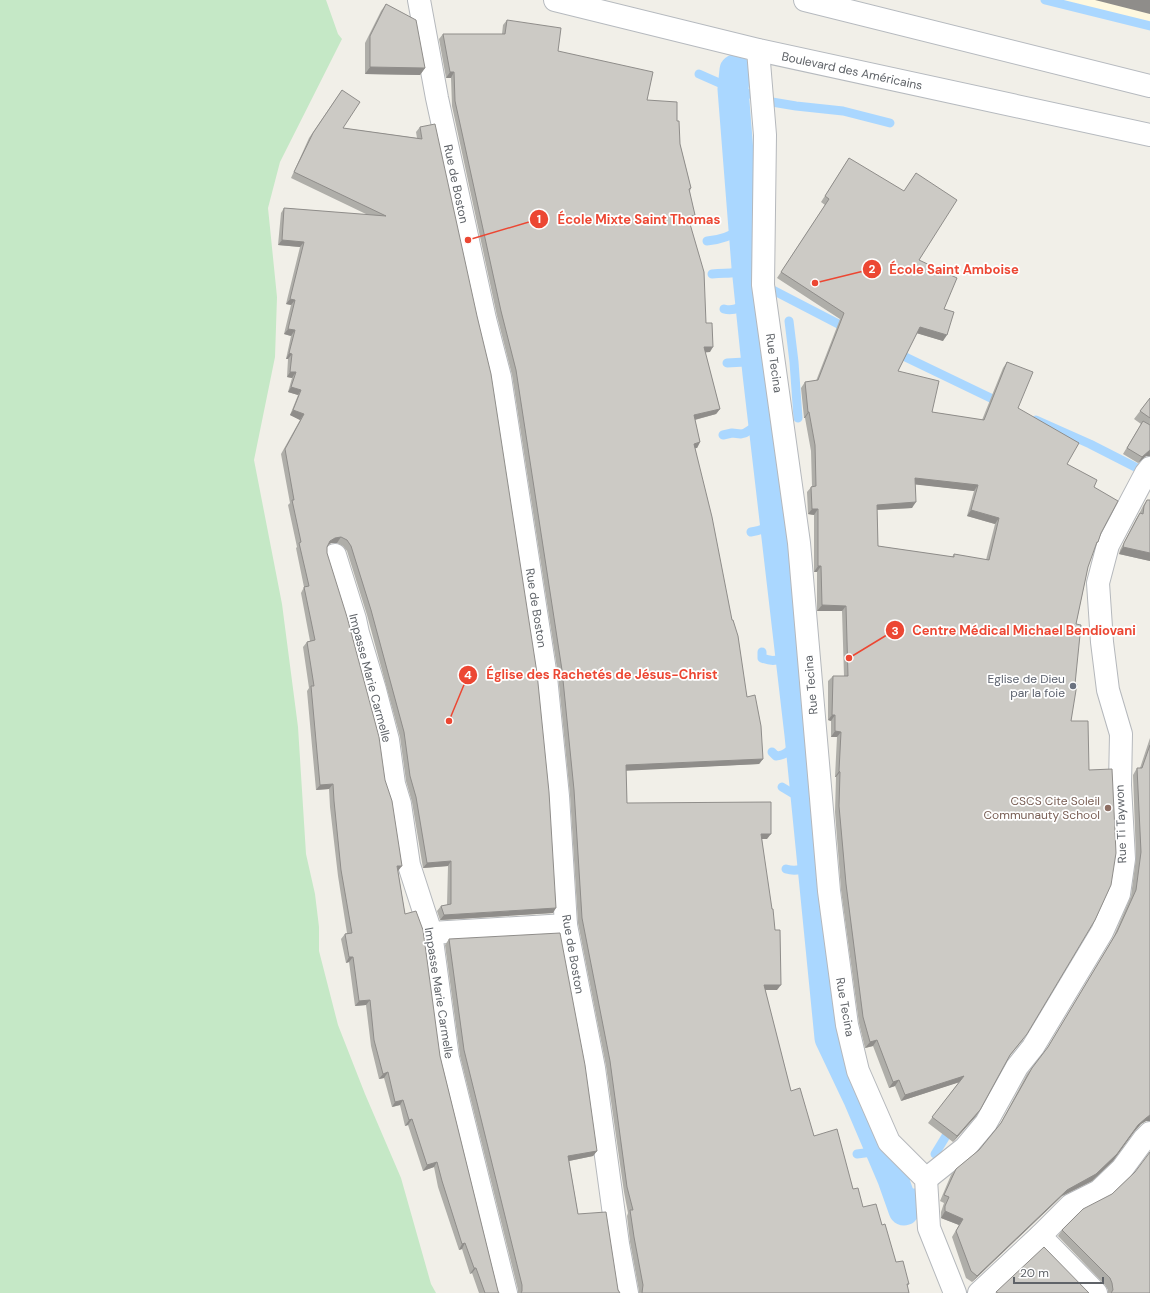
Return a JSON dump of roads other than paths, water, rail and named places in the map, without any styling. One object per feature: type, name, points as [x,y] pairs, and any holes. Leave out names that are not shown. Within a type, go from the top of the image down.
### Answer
[{"type":"street","name":"Rue de Boston","points":[[419,0],[438,106],[485,319],[500,377],[546,676],[558,796],[566,925],[594,1068],[618,1244],[627,1293]]},
{"type":"street","name":"Boulevard des Américains","points":[[556,0],[758,50],[1150,135]]},
{"type":"street","points":[[805,0],[1150,86]]},
{"type":"street","name":"Rue Tecina","points":[[758,50],[765,135],[763,285],[799,543],[829,891],[847,1025],[858,1071],[889,1142],[926,1179]]},
{"type":"street","name":"Rue Ti Taywon","points":[[926,1179],[965,1148],[986,1123],[1017,1067],[1033,1047],[1102,932],[1119,894],[1124,859],[1120,785],[1121,734],[1108,690],[1102,642],[1098,583],[1108,545],[1150,468]]},
{"type":"street","name":"Impasse Marie Carmelle","points":[[335,555],[355,619],[388,740],[394,784],[400,804],[409,865],[431,933],[448,1058],[506,1293]]},
{"type":"street","points":[[431,933],[566,925]]},
{"type":"street","points":[[979,1293],[1040,1236],[1071,1204],[1099,1191],[1122,1169],[1150,1133]]},
{"type":"street","points":[[926,1179],[930,1228],[955,1293]]},
{"type":"street","points":[[1040,1236],[1096,1293]]},
{"type":"waterway","points":[[1045,0],[1150,26]]},
{"type":"waterway","points":[[735,70],[733,89],[747,267],[800,735],[830,1038],[858,1097],[893,1179],[904,1210]]},
{"type":"waterway","points":[[699,74],[733,89],[753,95]]},
{"type":"waterway","points":[[772,102],[843,111],[890,123]]},
{"type":"waterway","points":[[707,241],[727,237],[744,228]]},
{"type":"waterway","points":[[746,252],[759,271]]},
{"type":"waterway","points":[[712,274],[734,273],[747,267]]},
{"type":"waterway","points":[[765,286],[848,329]]},
{"type":"waterway","points":[[724,309],[732,310],[739,308],[746,304],[751,298]]},
{"type":"waterway","points":[[789,321],[798,418]]},
{"type":"waterway","points":[[727,363],[745,362],[746,354],[755,340]]},
{"type":"waterway","points":[[895,352],[1001,403]]},
{"type":"waterway","points":[[758,374],[776,374]]},
{"type":"waterway","points":[[723,435],[745,433],[759,424],[764,418]]},
{"type":"waterway","points":[[1036,420],[1090,444],[1141,470]]},
{"type":"waterway","points":[[751,532],[765,528],[775,517]]},
{"type":"waterway","points":[[762,652],[762,658],[767,660],[776,660],[782,657],[790,646]]},
{"type":"waterway","points":[[772,752],[776,756],[785,754],[791,749],[800,735]]},
{"type":"waterway","points":[[782,787],[792,793],[805,786]]},
{"type":"waterway","points":[[786,869],[800,869],[813,863]]},
{"type":"waterway","points":[[935,1154],[946,1136]]},
{"type":"waterway","points":[[857,1154],[872,1152],[877,1143]]},
{"type":"waterway","points":[[893,1179],[907,1176],[918,1170]]},
{"type":"waterway","points":[[897,1191],[908,1193],[928,1193]]},
{"type":"place","name":"École Mixte Saint Thomas","points":[[468,240]]},
{"type":"place","name":"École Saint Amboise","points":[[815,283]]},
{"type":"place","name":"Centre Médical Michael Bendiovani","points":[[849,658]]},
{"type":"place","name":"Eglise de Dieu par la foie","points":[[1073,686]]},
{"type":"place","name":"Église des Rachetés de Jésus-Christ","points":[[449,721]]},
{"type":"place","name":"CSCS Cite Soleil Communauty School","points":[[1108,808]]}]
